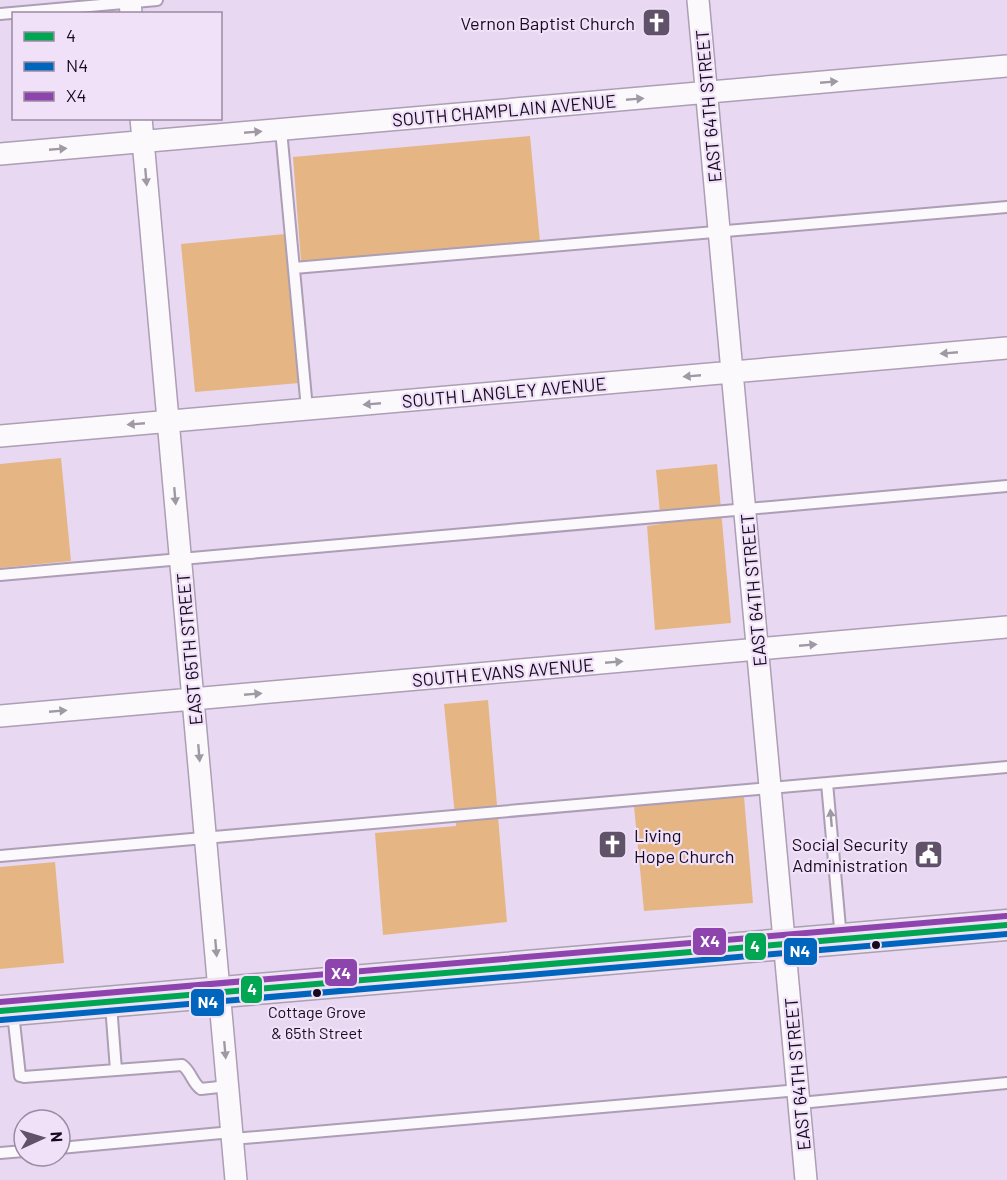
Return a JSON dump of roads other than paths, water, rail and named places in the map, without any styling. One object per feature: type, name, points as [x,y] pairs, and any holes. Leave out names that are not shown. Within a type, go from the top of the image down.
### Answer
[{"type":"main road","points":[[6,1011],[1007,925]]},
{"type":"street","name":"EAST 64TH STREET","points":[[698,0],[806,1180]]},
{"type":"street","name":"SOUTH CHAMPLAIN AVENUE","points":[[0,154],[1007,66]]},
{"type":"street","name":"EAST 65TH STREET","points":[[141,120],[236,1180]]},
{"type":"street","name":"SOUTH LANGLEY AVENUE","points":[[0,436],[1007,348]]},
{"type":"street","name":"SOUTH EVANS AVENUE","points":[[0,716],[1007,627]]},
{"type":"lane","points":[[29,12],[131,5],[157,0]]},
{"type":"lane","points":[[281,130],[307,409]]},
{"type":"lane","points":[[294,268],[1007,207]]},
{"type":"lane","points":[[0,575],[1007,486]]},
{"type":"lane","points":[[0,856],[1007,767]]},
{"type":"lane","points":[[827,783],[841,939]]},
{"type":"lane","points":[[111,1001],[116,1070]]},
{"type":"lane","points":[[6,1011],[20,1076],[182,1065],[195,1085],[201,1089],[228,1086]]},
{"type":"lane","points":[[72,1147],[1007,1083]]},
{"type":"place","name":"Vernon Baptist Church","points":[[656,23]]},
{"type":"place","name":"Living Hope Church","points":[[613,845]]},
{"type":"place","name":"Social Security Administration","points":[[929,854]]},
{"type":"place","name":"Cottage Grove & 65th Street","points":[[317,993]]}]
